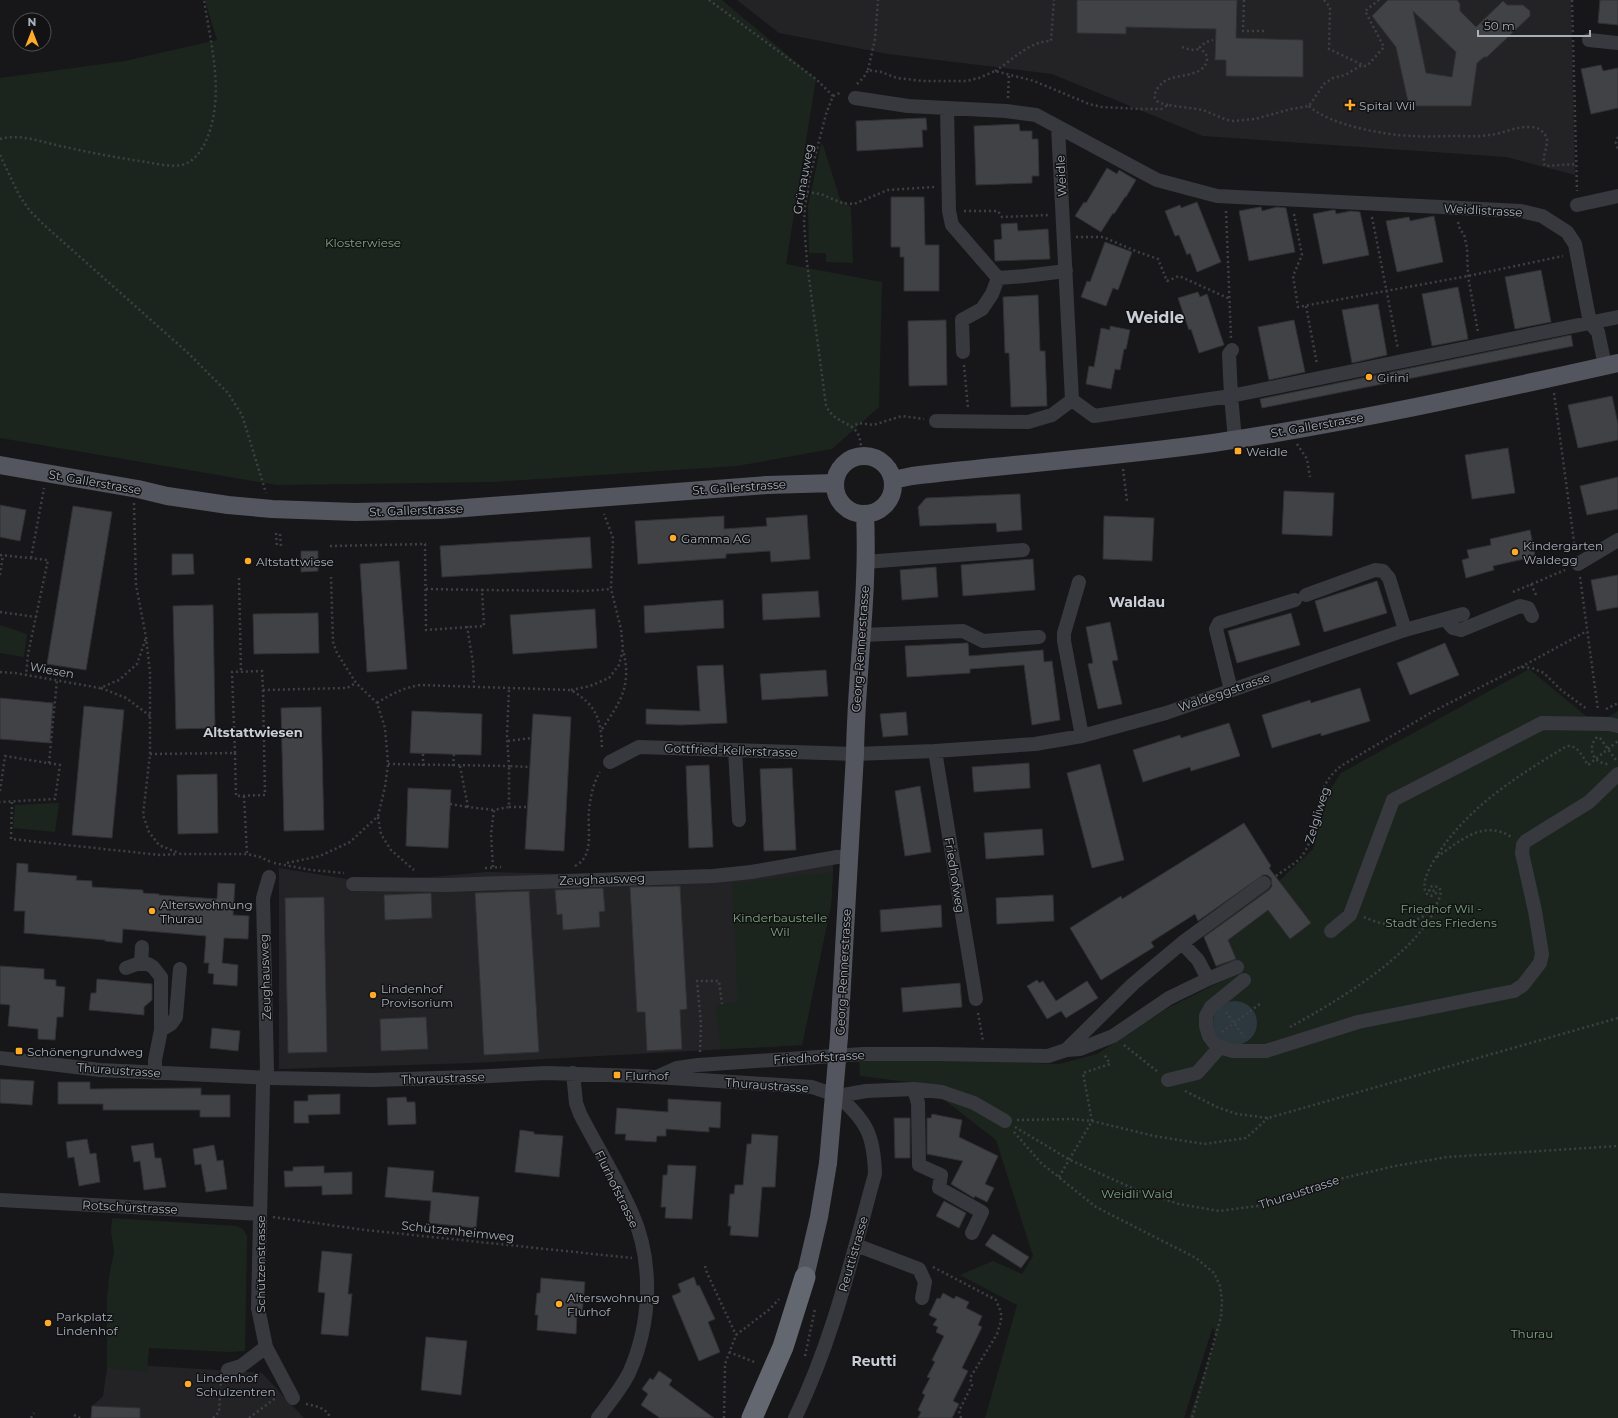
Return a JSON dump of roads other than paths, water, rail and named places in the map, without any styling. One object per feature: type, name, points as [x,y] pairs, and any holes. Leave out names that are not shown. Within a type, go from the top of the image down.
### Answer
[{"type":"highway","name":"Georg-Rennerstrasse","points":[[752,1418],[783,1347],[805,1277]]},
{"type":"main road","name":"St. Gallerstrasse","points":[[893,480],[912,476],[1133,453],[1235,440],[1390,412],[1612,364]]},
{"type":"main road","points":[[862,456],[873,457],[882,462],[889,470],[893,480],[893,490],[890,499],[883,507],[875,512],[865,514],[853,512],[843,505],[837,495],[835,483],[843,464],[852,458],[862,456]]},
{"type":"main road","name":"St. Gallerstrasse","points":[[0,465],[167,496],[264,509],[355,512],[439,510],[768,485],[835,483]]},
{"type":"main road","name":"Georg-Rennerstrasse","points":[[805,1277],[819,1217],[828,1163],[839,1037],[850,857],[855,722],[866,562],[865,514]]},
{"type":"street","points":[[1589,40],[1618,43]]},
{"type":"street","points":[[850,92],[908,106],[1006,110],[1036,115],[1058,127]]},
{"type":"street","points":[[947,108],[949,211],[952,225],[998,278]]},
{"type":"street","name":"Weidlistrasse","points":[[1058,127],[1157,180],[1217,196],[1521,210],[1542,216],[1567,232],[1575,244],[1590,323],[1598,332],[1612,364]]},
{"type":"street","name":"Weidle","points":[[1058,127],[1072,400]]},
{"type":"street","points":[[1577,205],[1618,196]]},
{"type":"street","points":[[998,278],[1066,271]]},
{"type":"street","points":[[963,352],[962,320],[982,310],[992,294],[998,278]]},
{"type":"street","points":[[936,421],[1028,422],[1052,415],[1072,400],[1094,416],[1231,396],[1618,317]]},
{"type":"street","points":[[1232,350],[1229,354],[1235,440]]},
{"type":"street","points":[[1578,564],[1618,540]]},
{"type":"street","points":[[866,562],[1023,550]]},
{"type":"street","points":[[1232,690],[1216,629],[1220,623],[1300,597],[1375,570],[1383,571],[1390,578],[1404,630]]},
{"type":"street","points":[[1079,582],[1068,619],[1064,641],[1082,736]]},
{"type":"street","points":[[1445,619],[1453,628],[1461,630],[1520,606],[1528,608],[1532,616]]},
{"type":"street","name":"Waldeggstrasse","points":[[855,754],[935,751],[1035,744],[1082,736],[1166,713],[1404,630],[1462,614]]},
{"type":"street","points":[[862,635],[963,631],[982,641],[1039,637]]},
{"type":"street","points":[[1331,931],[1350,915],[1393,800],[1542,723],[1609,724],[1618,726]]},
{"type":"street","name":"Gottfried-Kellerstrasse","points":[[604,762],[639,747],[855,754]]},
{"type":"street","points":[[735,750],[739,820]]},
{"type":"street","name":"Friedhofweg","points":[[935,751],[976,999]]},
{"type":"street","points":[[1168,1080],[1197,1073],[1216,1043],[1233,1051],[1266,1051],[1358,1022],[1514,991],[1523,986],[1540,963],[1542,954],[1536,917],[1522,853],[1523,845],[1526,841],[1589,802],[1618,765]]},
{"type":"street","name":"Zeughausweg","points":[[352,878],[446,885],[713,876],[751,872],[838,857],[850,857]]},
{"type":"street","name":"Zeughausweg","points":[[265,1078],[267,1069],[263,898],[269,877]]},
{"type":"street","points":[[1066,1050],[1133,984],[1182,943],[1264,884]]},
{"type":"street","points":[[1182,943],[1198,960],[1208,979]]},
{"type":"street","points":[[141,963],[142,947]]},
{"type":"street","points":[[126,968],[141,963],[153,967],[161,977],[161,1030],[155,1060],[155,1072]]},
{"type":"street","points":[[161,1030],[171,1024],[176,1017],[180,968]]},
{"type":"street","name":"Friedhofstrasse","points":[[656,1078],[677,1068],[698,1064],[863,1054],[1048,1056],[1066,1050],[1080,1049],[1113,1036],[1169,998],[1208,979],[1241,974],[1208,1011],[1206,1016],[1206,1026],[1216,1043]]},
{"type":"street","name":"Thuraustrasse","points":[[0,1058],[100,1070],[265,1078],[372,1080],[470,1077],[546,1072],[812,1087],[838,1096],[866,1091],[914,1089],[942,1092],[974,1103],[1005,1121]]},
{"type":"street","name":"Flurhofstrasse","points":[[572,1073],[578,1109],[632,1214],[646,1260],[647,1297],[644,1325],[638,1347],[629,1372],[619,1391],[598,1418]]},
{"type":"street","name":"Schützenstrasse","points":[[265,1078],[263,1085],[264,1215],[258,1308],[266,1347],[286,1396]]},
{"type":"street","points":[[914,1089],[918,1103],[919,1164],[940,1176],[939,1188],[982,1212],[972,1233]]},
{"type":"street","name":"Reuttistrasse","points":[[795,1418],[811,1386],[836,1318],[875,1174],[874,1152],[867,1130],[855,1111],[838,1096]]},
{"type":"street","name":"Rotschürstrasse","points":[[0,1200],[264,1215]]},
{"type":"street","points":[[856,1245],[893,1264],[919,1269],[925,1282],[922,1298]]},
{"type":"street","points":[[228,1370],[241,1366],[266,1347]]},
{"type":"place","name":"Spital Wil","points":[[1350,105]]},
{"type":"place","name":"Girini","points":[[1369,377]]},
{"type":"place","name":"Weidle","points":[[1238,451]]},
{"type":"place","name":"Gamma AG","points":[[673,538]]},
{"type":"place","name":"Kindergarten Waldegg","points":[[1515,552]]},
{"type":"place","name":"Altstattwiese","points":[[248,561]]},
{"type":"place","name":"Alterswohnung Thurau","points":[[152,911]]},
{"type":"place","name":"Lindenhof Provisorium","points":[[373,995]]},
{"type":"place","name":"Schönengrundweg","points":[[19,1051]]},
{"type":"place","name":"Flurhof","points":[[617,1075]]},
{"type":"place","name":"Alterswohnung Flurhof","points":[[559,1304]]},
{"type":"place","name":"Parkplatz Lindenhof","points":[[48,1323]]},
{"type":"place","name":"Lindenhof Schulzentren","points":[[188,1384]]},
{"type":"district","name":"Weidle","points":[[1155,317]]},
{"type":"district","name":"Waldau","points":[[1137,602]]},
{"type":"district","name":"Altstattwiesen","points":[[253,732]]},
{"type":"district","name":"Reutti","points":[[874,1361]]},
{"type":"park label","name":"Klosterwiese","points":[[363,242]]},
{"type":"park label","name":"Friedhof Wil - Stadt des Friedens","points":[[1441,915]]},
{"type":"park label","name":"Kinderbaustelle Wil","points":[[780,924]]},
{"type":"park label","name":"Weidli Wald","points":[[1137,1193]]},
{"type":"park label","name":"Thurau","points":[[1532,1333]]}]
